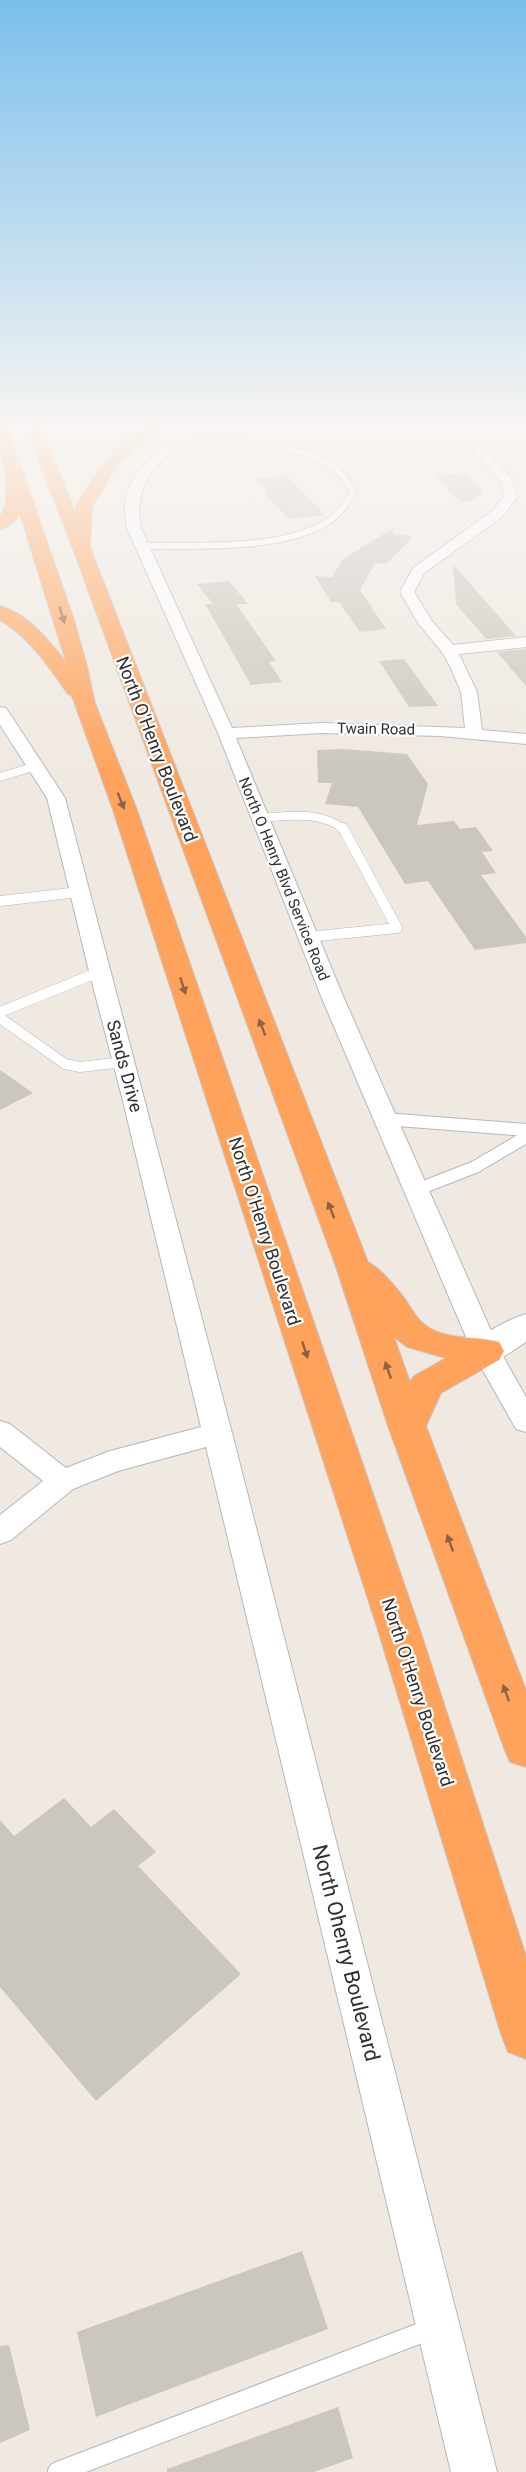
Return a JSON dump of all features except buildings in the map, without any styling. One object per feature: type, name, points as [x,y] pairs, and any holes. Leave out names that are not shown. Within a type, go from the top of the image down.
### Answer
[{"type":"highway","name":"North O'Henry Boulevard","points":[[39,543],[76,662],[84,704],[125,810],[390,1604],[526,2034]]},
{"type":"highway","name":"North O'Henry Boulevard","points":[[80,543],[352,1264],[407,1426],[526,1748]]},
{"type":"highway","points":[[82,543],[82,549]]},
{"type":"highway","points":[[0,612],[29,630],[54,659],[84,704]]},
{"type":"highway","points":[[352,1264],[388,1300],[406,1328],[419,1338],[460,1350],[486,1351]]},
{"type":"highway","points":[[407,1426],[427,1385],[486,1351]]},
{"type":"street","points":[[456,543],[418,571],[407,592],[426,623],[449,650],[469,692],[474,734]]},
{"type":"street","name":"North O Henry Blvd Service Road","points":[[142,546],[226,733],[308,937],[486,1351]]},
{"type":"street","points":[[449,650],[526,642]]},
{"type":"street","name":"Sands Drive","points":[[0,712],[56,798],[218,1433]]},
{"type":"street","name":"Twain Road","points":[[226,733],[322,728],[440,731],[526,739]]},
{"type":"street","points":[[526,1326],[486,1351],[526,1420]]},
{"type":"street","points":[[0,1431],[63,1481]]},
{"type":"street","points":[[0,1532],[63,1481],[110,1462],[218,1433]]},
{"type":"street","name":"North Ohenry Boulevard","points":[[218,1433],[474,2472]]},
{"type":"lane","points":[[142,546],[197,543]]},
{"type":"lane","points":[[0,777],[36,766]]},
{"type":"lane","points":[[260,818],[317,816],[338,822],[345,830],[397,928],[308,937]]},
{"type":"lane","points":[[0,901],[79,892]]},
{"type":"lane","points":[[0,1012],[99,972]]},
{"type":"lane","points":[[0,1018],[65,1064],[80,1067],[124,1062]]},
{"type":"lane","points":[[385,1119],[526,1130]]},
{"type":"lane","points":[[416,1190],[475,1167],[526,1137]]},
{"type":"lane","points":[[58,2472],[438,2326]]}]
